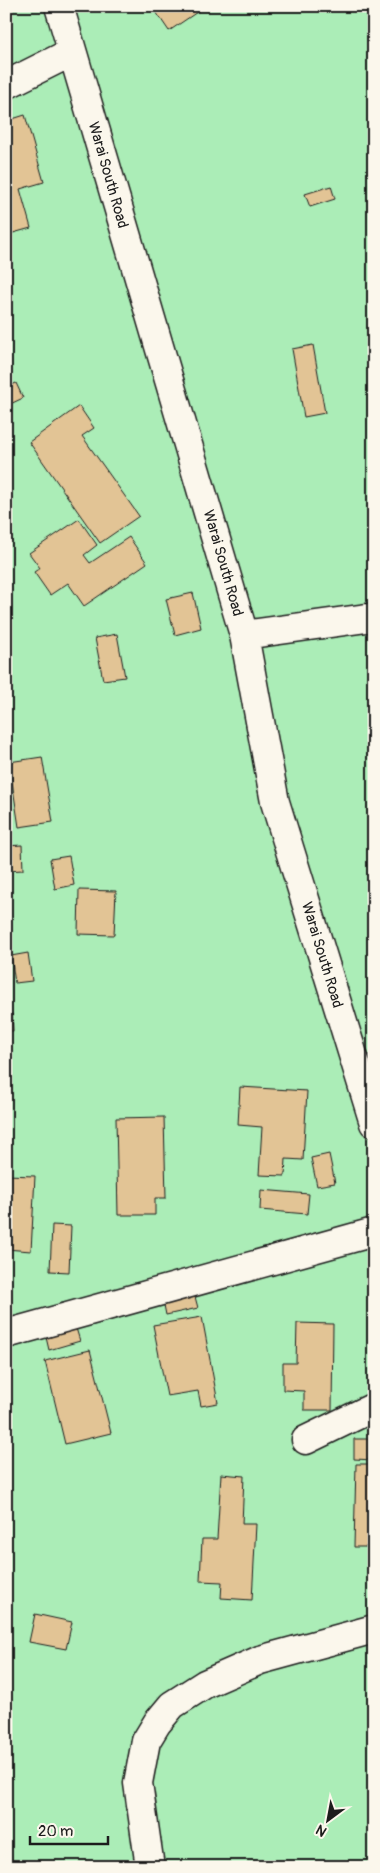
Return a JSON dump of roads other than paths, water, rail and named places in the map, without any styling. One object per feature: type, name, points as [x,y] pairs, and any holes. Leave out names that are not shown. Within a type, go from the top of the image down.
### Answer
[{"type":"street","name":"Warai South Road","points":[[59,6],[244,635],[275,802],[374,1123]]},
{"type":"street","points":[[6,85],[72,52]]},
{"type":"street","points":[[244,635],[374,616]]},
{"type":"street","points":[[6,1334],[374,1232]]},
{"type":"street","points":[[306,1440],[374,1407]]},
{"type":"street","points":[[150,1867],[138,1782],[146,1741],[172,1704],[205,1684],[260,1660],[374,1629]]}]
